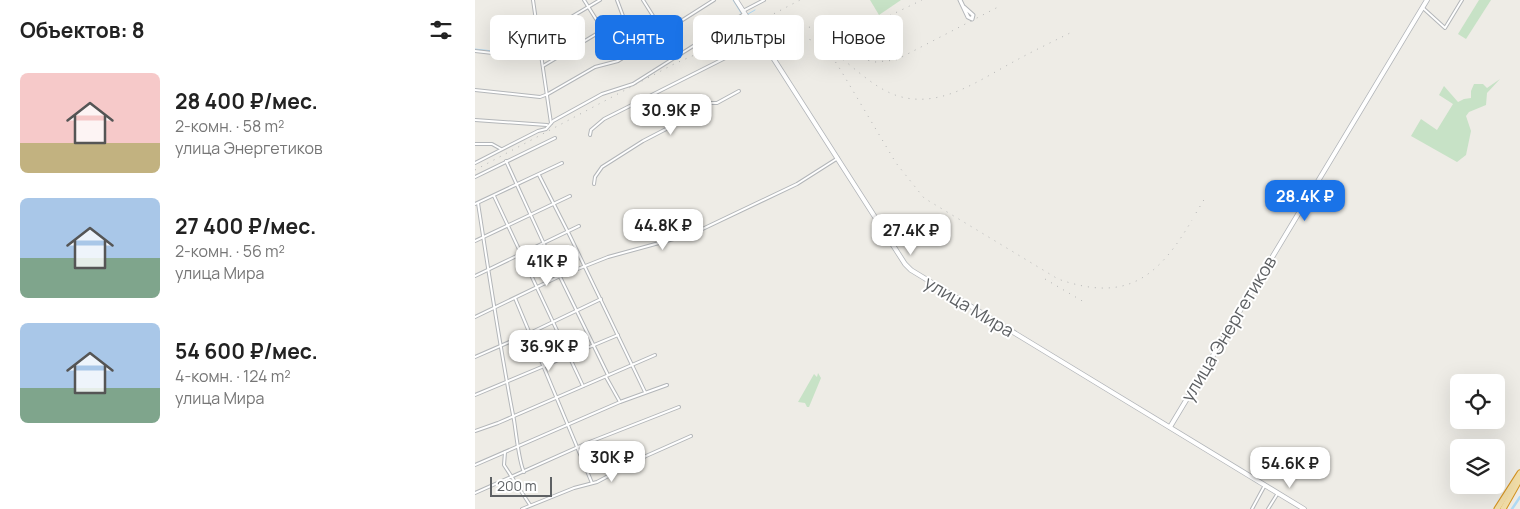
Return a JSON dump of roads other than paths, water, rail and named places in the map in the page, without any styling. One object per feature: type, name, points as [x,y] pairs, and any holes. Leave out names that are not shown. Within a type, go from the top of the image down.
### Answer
[{"type":"highway","points":[[1497,509],[1520,473]]},
{"type":"highway","points":[[1503,509],[1520,480]]},
{"type":"main road","name":"улица Мира","points":[[736,0],[746,15]]},
{"type":"main road","name":"улица Энергетиков","points":[[1171,427],[1427,0]]},
{"type":"main road","name":"улица Мира","points":[[774,60],[911,270],[1304,509]]},
{"type":"street","points":[[533,0],[535,15]]},
{"type":"street","points":[[584,0],[595,17]]},
{"type":"street","points":[[573,15],[600,0]]},
{"type":"street","points":[[617,0],[623,15]]},
{"type":"street","points":[[643,0],[652,15]]},
{"type":"street","points":[[683,20],[714,0]]},
{"type":"street","points":[[683,50],[764,0]]},
{"type":"street","points":[[960,0],[964,7]]},
{"type":"street","points":[[1423,0],[1423,8],[1445,28],[1462,0]]},
{"type":"street","points":[[543,66],[595,35]]},
{"type":"street","points":[[475,51],[490,53]]},
{"type":"street","points":[[542,60],[548,94],[550,124]]},
{"type":"street","points":[[475,90],[540,97],[595,67],[620,60]]},
{"type":"street","points":[[475,163],[538,131],[543,131],[550,124],[602,94],[633,84],[668,60]]},
{"type":"street","points":[[590,135],[591,130],[603,119],[721,60]]},
{"type":"street","points":[[594,184],[595,177],[602,167],[643,141],[672,126],[678,115],[709,103],[717,103],[739,91]]},
{"type":"street","points":[[475,120],[550,124]]},
{"type":"street","points":[[475,178],[555,138]]},
{"type":"street","points":[[475,144],[492,144],[501,149]]},
{"type":"street","points":[[475,317],[584,266],[616,254],[692,234],[797,184],[838,158]]},
{"type":"street","points":[[506,161],[620,402]]},
{"type":"street","points":[[524,472],[476,203],[562,163]]},
{"type":"street","points":[[539,174],[645,392]]},
{"type":"street","points":[[494,196],[583,386]]},
{"type":"street","points":[[475,241],[570,196]]},
{"type":"street","points":[[475,276],[579,226]]},
{"type":"street","points":[[515,298],[592,483]]},
{"type":"street","points":[[475,357],[601,299]]},
{"type":"street","points":[[475,395],[618,335]]},
{"type":"street","points":[[475,431],[655,355]]},
{"type":"street","points":[[475,465],[620,402],[667,385]]},
{"type":"street","points":[[475,493],[679,407]]},
{"type":"street","points":[[522,509],[574,488],[592,483],[691,436]]},
{"type":"street","points":[[505,452],[504,465],[531,505]]},
{"type":"street","points":[[1252,509],[1265,485]]},
{"type":"street","points":[[1268,509],[1278,493]]},
{"type":"waterway","points":[[733,0],[741,13]]},
{"type":"waterway","points":[[748,14],[755,10]]},
{"type":"waterway","points":[[475,49],[490,51]]},
{"type":"waterway","points":[[1512,509],[1520,497]]},
{"type":"railway","points":[[772,15],[800,0]]},
{"type":"railway","points":[[804,27],[847,30],[864,28],[922,0]]},
{"type":"railway","points":[[903,56],[1000,6]]},
{"type":"railway","points":[[844,60],[880,88],[898,96],[929,99],[944,96],[973,84],[1070,33]]},
{"type":"railway","points":[[804,37],[814,41],[825,49],[837,64],[896,163],[924,198],[1058,279],[1082,286],[1103,288],[1121,286],[1138,280],[1153,270],[1166,257],[1192,220]]},
{"type":"railway","points":[[475,170],[693,56]]},
{"type":"railway","points":[[866,60],[875,62],[896,60]]},
{"type":"railway","points":[[1196,213],[1205,198]]},
{"type":"railway","points":[[1045,279],[1084,302]]}]
